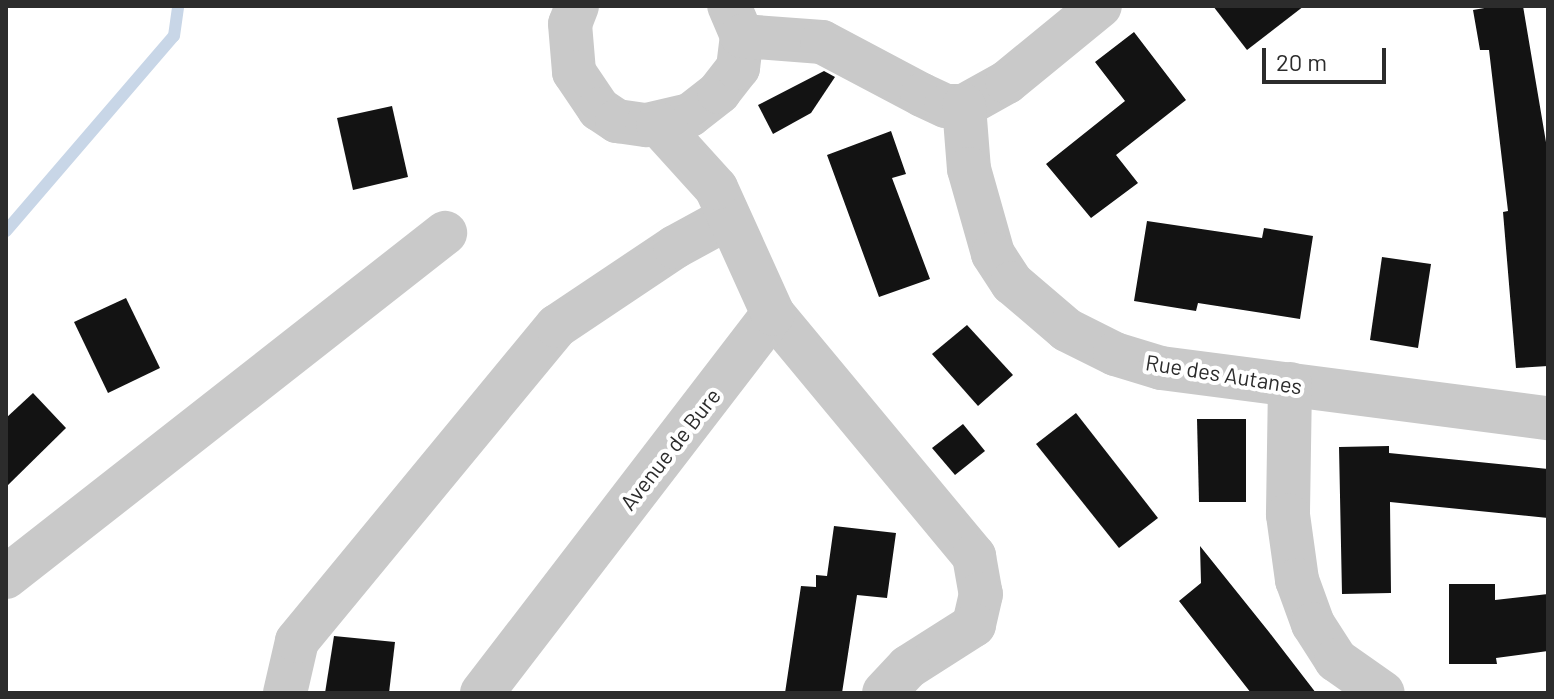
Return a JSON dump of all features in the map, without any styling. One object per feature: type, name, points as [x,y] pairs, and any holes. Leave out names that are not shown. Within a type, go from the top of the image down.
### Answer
[{"type":"street","points":[[577,6],[569,48],[574,72],[586,92],[617,121],[658,124],[690,115],[719,92],[738,68],[735,21],[822,42],[946,106],[964,106],[1007,82],[1100,6]]},
{"type":"street","points":[[719,92],[713,125],[722,203]]},
{"type":"street","name":"Rue des Autanes","points":[[964,106],[969,169],[993,254],[1012,283],[1041,311],[1115,354],[1161,368],[1548,418]]},
{"type":"street","points":[[658,124],[722,203],[773,314],[974,556],[981,594],[974,625],[908,667],[884,693]]},
{"type":"street","points":[[285,693],[297,641],[557,326],[675,247],[722,203]]},
{"type":"street","points":[[6,577],[445,233]]},
{"type":"street","name":"Avenue de Bure","points":[[482,693],[773,314]]},
{"type":"street","points":[[1290,384],[1288,515],[1297,580],[1313,624],[1336,660],[1383,693]]},
{"type":"building","points":[[1213,6],[1304,6],[1247,50]]},
{"type":"building","points":[[1523,6],[1548,154],[1548,366],[1516,368],[1503,212],[1508,211],[1489,50],[1480,50],[1473,10]]},
{"type":"building","points":[[1134,32],[1186,100],[1116,155],[1138,183],[1091,218],[1046,164],[1125,101],[1095,62]]},
{"type":"building","points":[[824,71],[835,77],[811,113],[773,134],[758,105]]},
{"type":"building","points":[[392,106],[408,177],[353,190],[337,118]]},
{"type":"building","points":[[891,131],[906,174],[892,178],[930,279],[879,297],[827,155]]},
{"type":"building","points":[[1147,221],[1262,238],[1264,228],[1313,236],[1300,319],[1198,303],[1196,311],[1134,301]]},
{"type":"building","points":[[1382,257],[1431,264],[1418,348],[1370,340]]},
{"type":"building","points":[[126,298],[160,368],[108,393],[74,322]]},
{"type":"building","points":[[967,325],[1013,375],[978,406],[932,354]]},
{"type":"building","points":[[33,393],[66,428],[6,487],[6,418]]},
{"type":"building","points":[[1076,413],[1158,518],[1119,548],[1036,444]]},
{"type":"building","points":[[1197,419],[1246,419],[1246,502],[1199,502]]},
{"type":"building","points":[[963,424],[985,451],[955,475],[932,448]]},
{"type":"building","points":[[1389,446],[1389,453],[1548,469],[1548,518],[1390,502],[1391,593],[1342,594],[1339,447]]},
{"type":"building","points":[[834,526],[896,533],[887,598],[857,595],[842,693],[785,693],[801,586],[816,587],[816,575],[827,576]]},
{"type":"building","points":[[1200,546],[1316,693],[1251,693],[1179,601],[1201,583]]},
{"type":"building","points":[[1449,584],[1495,584],[1495,600],[1548,594],[1548,651],[1496,658],[1497,664],[1449,664]]},
{"type":"building","points":[[334,636],[395,642],[389,693],[325,693]]},
{"type":"waterway","points":[[6,231],[174,36],[178,6]]}]
